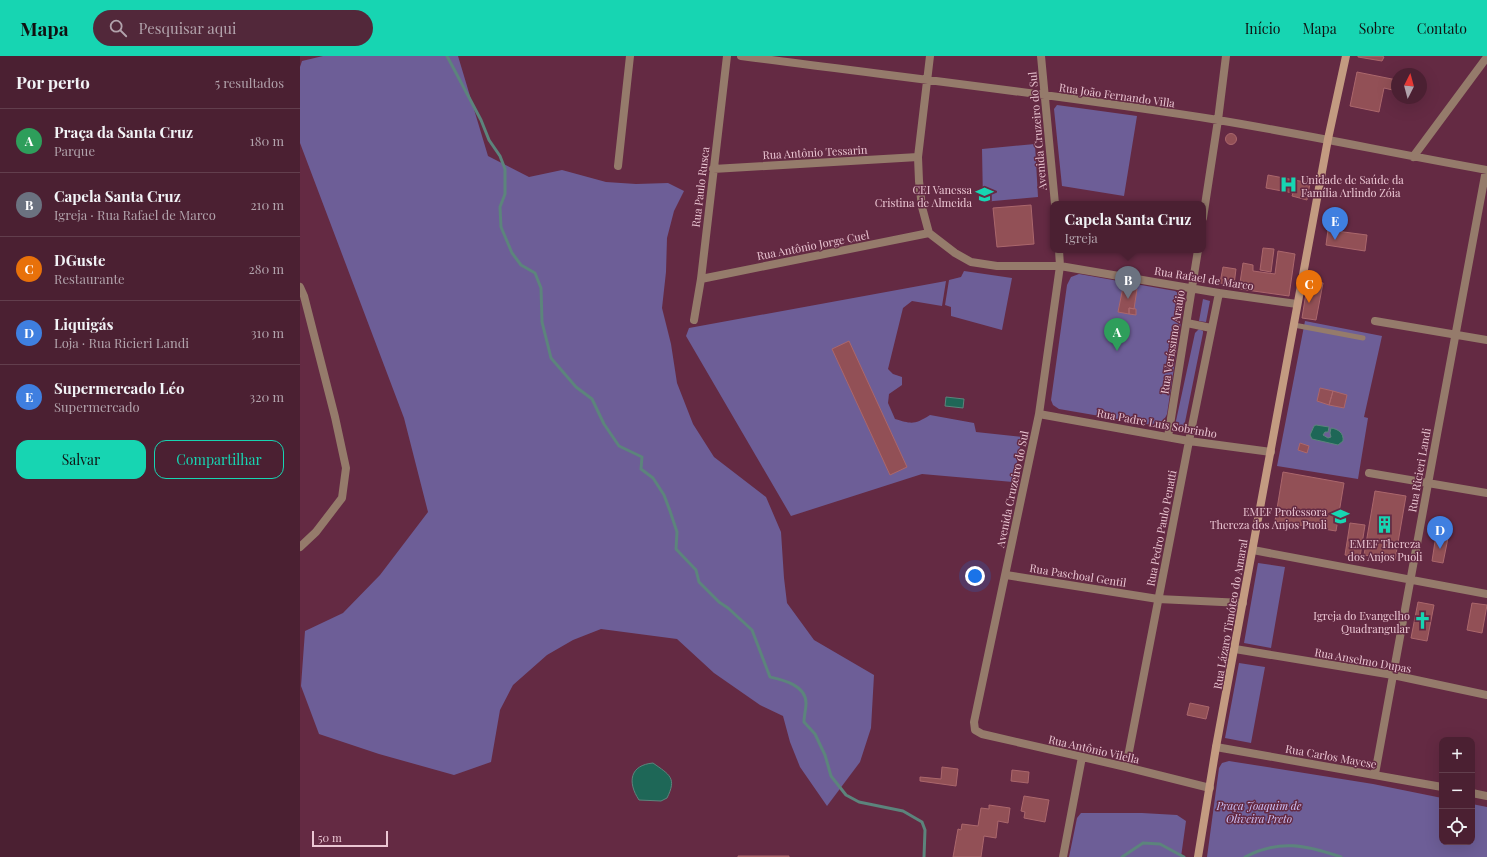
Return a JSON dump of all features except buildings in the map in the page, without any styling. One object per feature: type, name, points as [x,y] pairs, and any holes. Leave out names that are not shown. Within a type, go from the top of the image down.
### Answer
[{"type":"main road","name":"Rua Lázaro Timóteo do Amaral","points":[[1198,857],[1216,747],[1297,304],[1328,139],[1346,56]]},
{"type":"street","points":[[618,166],[630,56]]},
{"type":"street","name":"Rua Paulo Rusca","points":[[694,320],[701,279],[727,56]]},
{"type":"street","name":"Rua João Fernando Villa","points":[[741,56],[1218,120],[1328,139],[1413,157],[1486,170]]},
{"type":"street","points":[[929,233],[922,207],[918,180],[918,156],[930,56]]},
{"type":"street","name":"Avenida Cruzeiro do Sul","points":[[1041,56],[1055,201]]},
{"type":"street","points":[[1206,201],[1226,56]]},
{"type":"street","points":[[1413,157],[1486,61]]},
{"type":"street","name":"Rua Antônio Tessarin","points":[[713,169],[918,156]]},
{"type":"street","name":"Rua Ricieri Landi","points":[[1375,774],[1486,170]]},
{"type":"street","name":"Rua Rafael de Marco","points":[[929,233],[955,253],[971,262],[997,266],[1060,266],[1219,293],[1297,304]]},
{"type":"street","name":"Rua Antônio Jorge Cuel","points":[[701,279],[929,233]]},
{"type":"street","name":"Avenida Cruzeiro do Sul","points":[[975,730],[974,722],[1039,414],[1060,266],[1059,253]]},
{"type":"street","name":"Rua Veríssimo Araújo","points":[[1168,437],[1198,253]]},
{"type":"street","points":[[300,287],[304,296],[333,410],[346,468],[342,498],[316,532],[300,547]]},
{"type":"street","name":"Rua Pedro Paulo Penatti","points":[[1126,767],[1219,293]]},
{"type":"street","points":[[1375,321],[1487,340]]},
{"type":"street","points":[[1187,323],[1211,328]]},
{"type":"street","name":"Rua Padre Luís Sobrinho","points":[[1039,414],[1189,441],[1271,452]]},
{"type":"street","points":[[1369,473],[1487,493]]},
{"type":"street","points":[[1253,550],[1487,594]]},
{"type":"street","name":"Rua Paschoal Gentil","points":[[1006,575],[1158,599],[1243,603]]},
{"type":"street","name":"Rua Anselmo Dupas","points":[[1235,649],[1393,675],[1487,695]]},
{"type":"street","name":"Rua Antônio Vilella","points":[[975,730],[982,734],[1210,788]]},
{"type":"street","name":"Rua Carlos Mayese","points":[[1216,747],[1375,774],[1439,787]]},
{"type":"street","points":[[1063,857],[1082,757]]},
{"type":"street","points":[[1475,794],[1487,796]]},
{"type":"lane","points":[[1294,325],[1362,338]]},
{"type":"green space","points":[[323,56],[458,56],[488,156],[529,177],[562,170],[606,182],[636,184],[668,183],[684,191],[674,211],[667,238],[666,272],[662,308],[671,344],[677,383],[693,424],[714,457],[766,497],[781,532],[787,603],[814,640],[874,675],[871,728],[860,762],[827,806],[800,767],[790,742],[783,716],[760,705],[714,673],[677,639],[601,629],[573,640],[547,655],[513,685],[500,710],[491,762],[454,775],[379,754],[319,734],[301,686],[305,631],[343,613],[380,575],[428,512],[404,418],[300,143],[300,67],[302,61]]},
{"type":"green space","points":[[1057,105],[1137,116],[1124,196],[1062,186],[1054,109]]},
{"type":"green space","points":[[1035,144],[1038,197],[983,202],[982,149]]},
{"type":"green space","points":[[964,271],[1012,278],[1002,330],[951,316],[951,307],[945,305],[949,280],[961,277]]},
{"type":"green space","points":[[1079,274],[1175,291],[1181,295],[1184,301],[1167,414],[1163,420],[1152,425],[1059,409],[1053,405],[1051,400],[1067,285],[1071,277]]},
{"type":"green space","points":[[946,281],[942,306],[912,301],[903,308],[888,369],[893,374],[902,377],[902,385],[889,394],[888,403],[895,419],[905,422],[913,423],[930,415],[974,423],[976,432],[1022,437],[1013,482],[922,474],[791,516],[686,336],[689,328]]},
{"type":"green space","points":[[1203,299],[1210,301],[1206,322],[1199,321]]},
{"type":"green space","points":[[1305,321],[1382,336],[1364,417],[1368,418],[1358,479],[1277,466]]},
{"type":"green space","points":[[1199,329],[1203,331],[1203,333],[1183,432],[1174,430],[1195,333]]},
{"type":"green space","points":[[1258,563],[1285,567],[1271,648],[1244,643]]},
{"type":"green space","points":[[1239,663],[1265,667],[1251,743],[1225,738]]},
{"type":"green space","name":"Praça Joaquim de Oliveira Preto","points":[[1229,761],[1373,784],[1439,797],[1439,845],[1475,845],[1475,805],[1487,807],[1487,857],[1207,857],[1219,768],[1222,763]]},
{"type":"green space","points":[[1081,813],[1142,813],[1177,815],[1186,821],[1181,857],[1069,857],[1077,818]]},
{"type":"shaded area","points":[[946,397],[964,399],[963,408],[945,406]]},
{"type":"shaded area","points":[[1314,426],[1329,427],[1328,432],[1325,432],[1323,435],[1328,438],[1331,437],[1331,428],[1338,430],[1343,436],[1343,441],[1338,445],[1312,439],[1310,435]]},
{"type":"shaded area","points":[[653,763],[668,774],[671,781],[670,791],[667,798],[661,801],[639,800],[633,787],[633,776],[639,767],[645,764]]},
{"type":"waterway","points":[[447,56],[481,120],[489,140],[500,156],[505,169],[505,194],[500,207],[501,227],[512,253],[521,265],[535,273],[541,288],[542,322],[551,358],[576,387],[592,399],[604,424],[619,446],[642,457],[641,469],[653,478],[664,495],[670,511],[677,532],[676,549],[696,570],[699,582],[719,602],[728,608],[752,630],[770,677],[793,684],[802,692],[806,703],[804,722],[815,734],[825,755],[831,776],[846,795],[859,802],[903,811],[922,822],[925,830],[924,857]]},
{"type":"waterway","points":[[1122,857],[1143,843],[1160,844],[1184,857]]},
{"type":"waterway","points":[[1245,857],[1257,851],[1281,846],[1316,849],[1341,857]]},
{"type":"place","name":"Unidade de Saúde da Família Arlindo Zóia","points":[[1288,185]]},
{"type":"place","name":"CEI Vanessa Cristina de Almeida","points":[[985,195]]},
{"type":"place","name":"Supermercado Léo","points":[[1335,240]]},
{"type":"place","name":"Capela Santa Cruz","points":[[1128,299]]},
{"type":"place","name":"DGuste","points":[[1309,303]]},
{"type":"place","name":"Praça da Santa Cruz","points":[[1117,351]]},
{"type":"place","name":"EMEF Professora Thereza dos Anjos Puoli","points":[[1340,517]]},
{"type":"place","name":"EMEF Thereza dos Anjos Puoli","points":[[1385,525]]},
{"type":"place","name":"Liquigás","points":[[1440,549]]},
{"type":"place","name":"Igreja do Evangelho Quadrangular","points":[[1423,621]]}]
